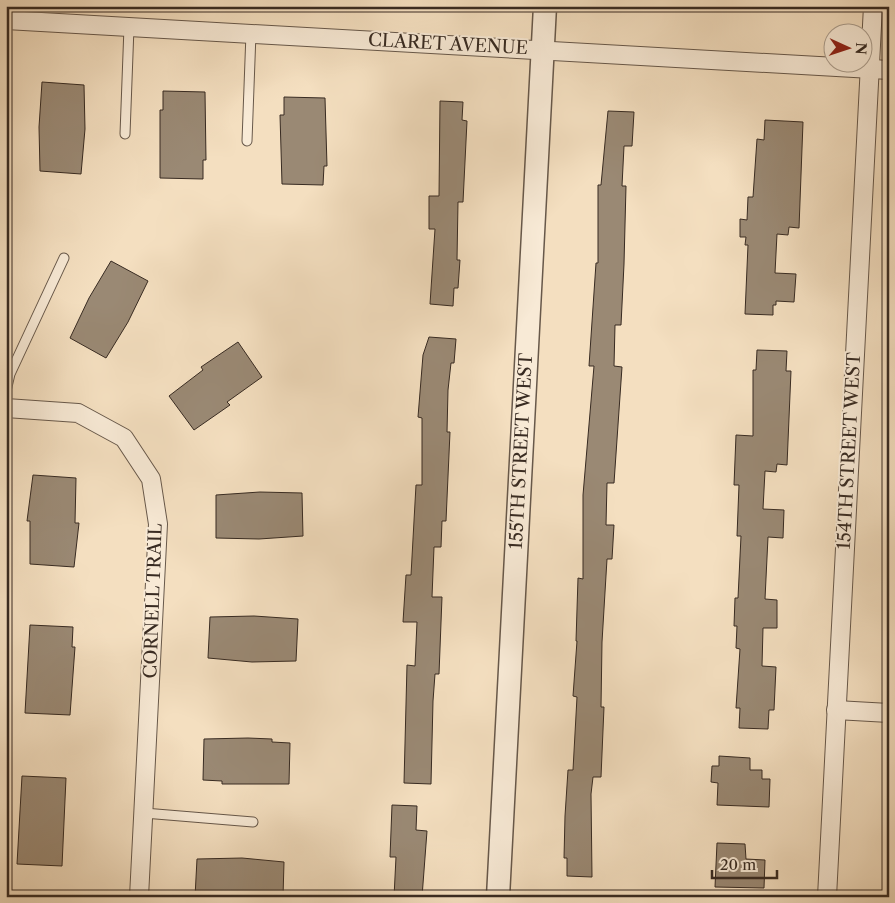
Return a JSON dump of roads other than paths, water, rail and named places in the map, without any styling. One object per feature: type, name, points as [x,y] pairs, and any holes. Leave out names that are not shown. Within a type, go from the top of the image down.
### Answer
[{"type":"street","name":"155TH STREET WEST","points":[[498,897],[545,6]]},
{"type":"street","name":"154TH STREET WEST","points":[[872,22],[873,6]]},
{"type":"street","name":"CLARET AVENUE","points":[[6,20],[822,65]]},
{"type":"street","name":"CLARET AVENUE","points":[[872,68],[889,70]]},
{"type":"street","name":"154TH STREET WEST","points":[[827,897],[868,72]]},
{"type":"street","name":"CORNELL TRAIL","points":[[6,408],[78,413],[124,438],[151,479],[158,524],[139,897]]},
{"type":"street","points":[[836,710],[889,713]]},
{"type":"lane","points":[[125,134],[129,27]]},
{"type":"lane","points":[[247,141],[251,33]]},
{"type":"lane","points":[[6,391],[10,374],[64,258]]},
{"type":"lane","points":[[144,813],[253,822]]}]
